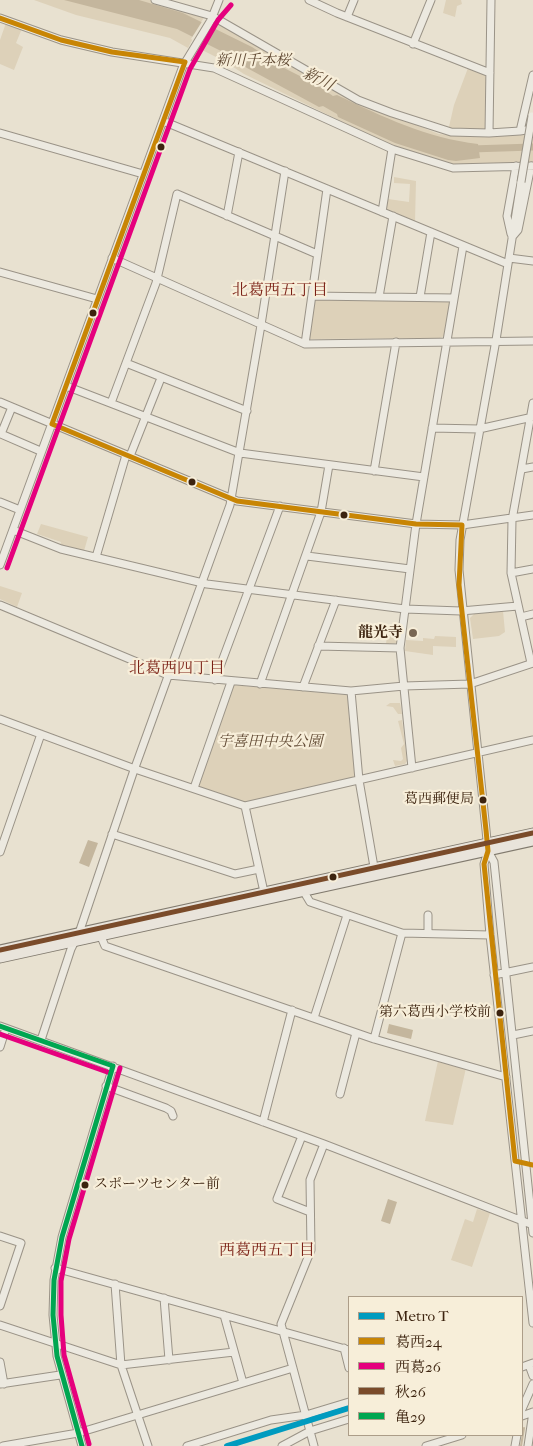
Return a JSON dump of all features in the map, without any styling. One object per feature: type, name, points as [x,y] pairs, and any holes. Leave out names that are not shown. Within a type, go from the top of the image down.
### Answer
[{"type":"main road","points":[[0,950],[79,933],[100,933],[304,892],[487,847],[533,833]]},
{"type":"main road","points":[[0,958],[74,942],[100,933],[264,892],[374,867],[487,847],[533,841]]},
{"type":"street","points":[[155,0],[212,18],[358,100],[445,130],[489,133],[533,130]]},
{"type":"street","points":[[212,18],[220,0]]},
{"type":"street","points":[[0,566],[185,62],[225,0]]},
{"type":"street","points":[[309,0],[413,44],[490,73]]},
{"type":"street","points":[[347,17],[354,0]]},
{"type":"street","points":[[413,44],[431,0]]},
{"type":"street","points":[[489,133],[491,0]]},
{"type":"street","points":[[0,18],[61,40],[112,52],[214,68],[392,149],[453,168],[532,166],[518,230],[512,237]]},
{"type":"street","points":[[520,131],[533,75]]},
{"type":"street","points":[[533,114],[496,340],[462,525],[459,570],[461,611],[487,847],[484,864],[490,935],[533,1323]]},
{"type":"street","points":[[163,121],[463,246],[509,261],[533,261]]},
{"type":"street","points":[[0,133],[143,174]]},
{"type":"street","points":[[382,212],[392,149]]},
{"type":"street","points":[[227,216],[239,152]]},
{"type":"street","points":[[512,237],[507,216],[516,166]]},
{"type":"street","points":[[41,1040],[112,834],[232,499],[262,325],[285,171]]},
{"type":"street","points":[[305,344],[327,189]]},
{"type":"street","points":[[111,403],[157,277],[177,194],[317,254]]},
{"type":"street","points":[[379,297],[393,216]]},
{"type":"street","points":[[420,297],[431,232]]},
{"type":"street","points":[[412,768],[400,648],[416,524],[463,246]]},
{"type":"street","points":[[112,258],[305,344],[533,341]]},
{"type":"street","points":[[0,272],[97,299]]},
{"type":"street","points":[[312,296],[454,298]]},
{"type":"street","points":[[374,471],[396,342]]},
{"type":"street","points":[[126,363],[247,411]]},
{"type":"street","points":[[96,557],[128,456],[161,378]]},
{"type":"street","points":[[66,386],[240,453],[424,478]]},
{"type":"street","points":[[0,402],[232,499],[416,524],[462,525],[512,520],[533,515]]},
{"type":"street","points":[[0,605],[168,676],[350,691],[404,686],[470,684],[532,663],[512,574],[512,520],[533,403]]},
{"type":"street","points":[[12,407],[1,434],[38,450]]},
{"type":"street","points":[[432,428],[480,429],[532,417]]},
{"type":"street","points":[[260,684],[307,556],[321,512],[329,465]]},
{"type":"street","points":[[522,470],[533,467]]},
{"type":"street","points":[[0,502],[20,510]]},
{"type":"street","points":[[216,680],[280,506]]},
{"type":"street","points":[[13,530],[61,549],[202,583],[405,609],[461,611],[518,606]]},
{"type":"street","points":[[307,556],[410,569]]},
{"type":"street","points":[[512,574],[533,569]]},
{"type":"street","points":[[303,687],[336,600]]},
{"type":"street","points":[[521,617],[533,614]]},
{"type":"street","points":[[318,646],[400,648]]},
{"type":"street","points":[[194,788],[231,682]]},
{"type":"street","points":[[350,691],[359,780],[374,867]]},
{"type":"street","points":[[0,719],[135,769],[245,806],[533,740]]},
{"type":"street","points":[[0,852],[41,734]]},
{"type":"street","points":[[245,806],[264,892]]},
{"type":"street","points":[[112,834],[235,874],[260,869]]},
{"type":"street","points":[[487,847],[494,862],[513,1035],[530,1165],[533,1232]]},
{"type":"street","points":[[304,892],[310,902],[402,933],[490,935]]},
{"type":"street","points":[[314,1018],[347,915]]},
{"type":"street","points":[[428,915],[428,933]]},
{"type":"street","points":[[100,933],[105,946],[374,1039],[506,1077]]},
{"type":"street","points":[[374,1039],[402,933]]},
{"type":"street","points":[[494,975],[533,967]]},
{"type":"street","points":[[263,1122],[292,1010]]},
{"type":"street","points":[[0,1047],[3,1027],[324,1144],[532,1224]]},
{"type":"street","points":[[513,1035],[533,1031]]},
{"type":"street","points":[[340,1094],[356,1033]]},
{"type":"street","points":[[82,1446],[60,1375],[55,1344],[53,1296],[55,1268],[112,1066]]},
{"type":"street","points":[[106,1086],[166,1108],[172,1111],[173,1116]]},
{"type":"street","points":[[302,1136],[277,1199],[310,1212]]},
{"type":"street","points":[[314,1446],[281,1324],[311,1250],[310,1180],[324,1144]]},
{"type":"street","points":[[515,1161],[530,1165]]},
{"type":"street","points":[[0,1236],[21,1243],[0,1306]]},
{"type":"street","points":[[55,1268],[346,1349],[348,1362]]},
{"type":"street","points":[[114,1284],[121,1365],[148,1446]]},
{"type":"street","points":[[164,1298],[170,1360]]},
{"type":"street","points":[[224,1315],[243,1383]]},
{"type":"street","points":[[0,1325],[121,1365],[234,1352]]},
{"type":"street","points":[[0,1362],[2,1384],[60,1375]]},
{"type":"street","points":[[528,1365],[533,1376]]},
{"type":"street","points":[[3,1446],[78,1433],[293,1368]]},
{"type":"street","points":[[523,1407],[533,1384]]},
{"type":"street","points":[[187,1446],[272,1420],[306,1415],[348,1402]]},
{"type":"street","points":[[528,1446],[533,1412]]},
{"type":"street","points":[[282,1446],[310,1431],[348,1419]]},
{"type":"street","points":[[426,1446],[442,1438],[455,1436]]},
{"type":"green space","name":"新川千本桜","points":[[34,0],[151,0],[204,17],[188,48],[170,38],[76,15]]},
{"type":"green space","points":[[446,0],[461,0],[462,4],[457,6],[455,17],[443,13]]},
{"type":"green space","points":[[7,20],[23,26],[16,43],[23,47],[14,70],[0,64],[0,40]]},
{"type":"green space","name":"新川千本桜","points":[[217,21],[357,102],[439,134],[460,136],[533,135],[533,165],[452,166],[392,146],[244,74],[200,49]]},
{"type":"green space","points":[[468,68],[488,76],[488,132],[448,131],[454,105]]},
{"type":"green space","points":[[394,177],[416,181],[415,222],[385,209],[388,199],[409,202],[410,184],[394,183]]},
{"type":"green space","points":[[317,298],[449,301],[450,303],[444,336],[440,338],[309,339],[314,300]]},
{"type":"green space","points":[[41,524],[88,537],[84,551],[60,545],[61,542],[37,534]]},
{"type":"green space","points":[[0,586],[22,593],[17,607],[0,599]]},
{"type":"green space","points":[[503,611],[505,632],[499,636],[473,639],[470,618],[474,614]]},
{"type":"green space","points":[[387,635],[397,636],[397,643],[386,644]]},
{"type":"green space","points":[[435,636],[456,637],[456,647],[433,646],[433,655],[405,651],[406,640],[423,641],[423,638],[434,639]]},
{"type":"green space","name":"宇喜田中央公園","points":[[233,685],[348,695],[357,778],[245,802],[197,787]]},
{"type":"green space","points":[[390,703],[400,703],[402,714],[398,714],[393,707],[386,706]]},
{"type":"green space","points":[[402,720],[407,761],[405,764],[395,766],[393,760],[401,761],[403,759],[401,748],[404,744],[398,721]]},
{"type":"green space","points":[[438,1061],[466,1068],[453,1125],[425,1121]]},
{"type":"green space","points":[[477,1209],[490,1213],[472,1267],[451,1260],[465,1219],[473,1222]]},
{"type":"shaded area","points":[[64,0],[139,0],[183,13],[252,47],[333,96],[337,95],[388,119],[423,132],[478,144],[480,158],[448,160],[395,143],[338,117],[337,114],[323,106],[319,107],[247,68],[233,57],[177,29]]},
{"type":"shaded area","points":[[88,840],[98,843],[89,867],[79,863]]},
{"type":"shaded area","points":[[389,1024],[413,1030],[411,1039],[387,1033]]},
{"type":"shaded area","points":[[388,1199],[397,1202],[390,1224],[381,1221]]},
{"type":"pier","points":[[203,20],[214,26],[202,45],[191,39]]},
{"type":"waterway","name":"新川","points":[[471,149],[533,147]]},
{"type":"waterway","points":[[523,1434],[524,1428]]},
{"type":"waterway","points":[[521,1446],[523,1436]]},
{"type":"metro line","name":"T","points":[[227,1446],[348,1408]]},
{"type":"transit line","name":"西葛26","points":[[7,568],[190,69],[218,20],[231,5]]},
{"type":"transit line","name":"葛西24","points":[[0,18],[61,40],[112,52],[185,62]]},
{"type":"transit line","name":"葛西24","points":[[52,424],[185,62]]},
{"type":"transit line","name":"葛西24","points":[[52,424],[237,501],[416,524],[462,525]]},
{"type":"transit line","name":"葛西24","points":[[462,525],[459,585],[486,830],[488,851],[484,864],[515,1161],[533,1165]]},
{"type":"transit line","name":"秋26","points":[[0,950],[533,833]]},
{"type":"transit line","name":"亀29","points":[[0,1026],[113,1066]]},
{"type":"transit line","name":"西葛26","points":[[0,1034],[110,1073]]},
{"type":"transit line","name":"亀29","points":[[82,1446],[57,1356],[53,1315],[54,1280],[62,1237],[113,1066]]},
{"type":"transit line","name":"西葛26","points":[[89,1444],[64,1355],[61,1281],[69,1239],[120,1068]]},
{"type":"place","name":"龍光寺","points":[[413,633]]},
{"type":"place","name":"葛西郵便局","points":[[483,800]]},
{"type":"place","name":"第六葛西小学校前","points":[[500,1013]]},
{"type":"place","name":"スポーツセンター前","points":[[85,1185]]},
{"type":"district","name":"北葛西五丁目","points":[[280,291]]},
{"type":"district","name":"北葛西四丁目","points":[[177,669]]},
{"type":"district","name":"西葛西五丁目","points":[[267,1251]]}]
